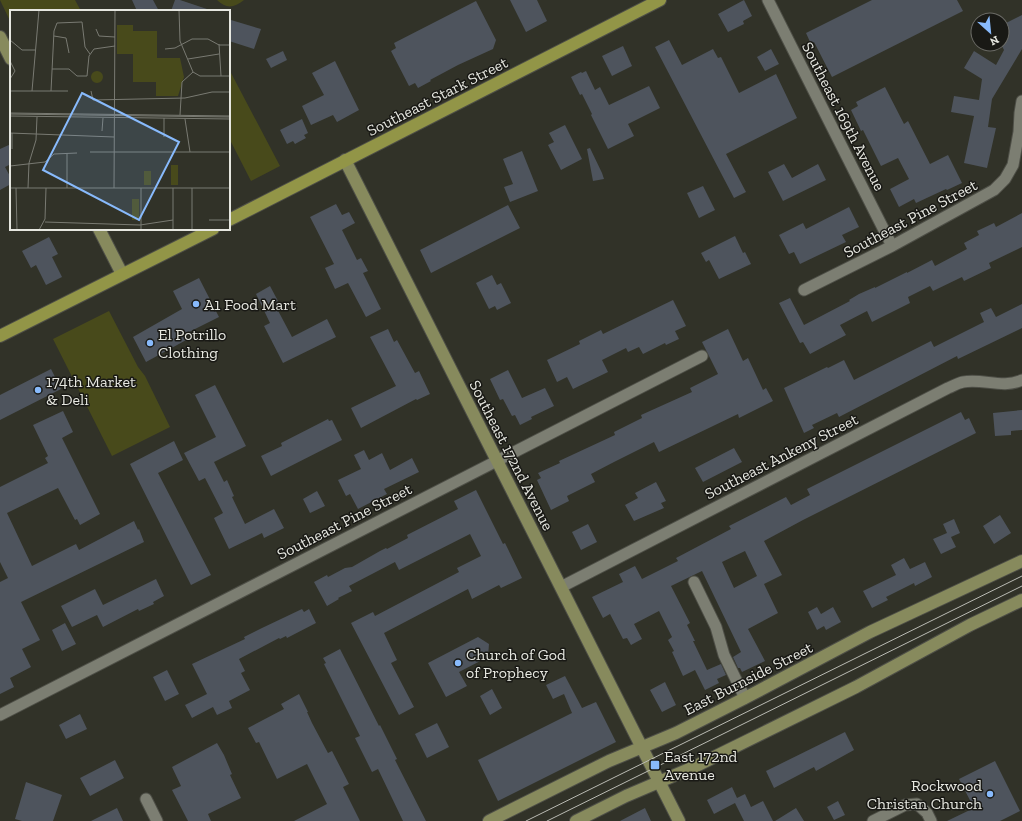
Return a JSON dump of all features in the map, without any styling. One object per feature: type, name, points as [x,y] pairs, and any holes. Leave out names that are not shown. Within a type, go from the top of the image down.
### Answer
[{"type":"main road","name":"Southeast Stark Street","points":[[230,219],[660,0]]},
{"type":"main road","points":[[0,336],[211,230]]},
{"type":"street","name":"Southeast 169th Avenue","points":[[768,0],[892,246]]},
{"type":"street","points":[[0,38],[10,57]]},
{"type":"street","name":"Southeast Pine Street","points":[[804,290],[892,246],[994,190],[1005,179],[1013,165],[1019,132],[1022,101]]},
{"type":"street","name":"Southeast 172nd Avenue","points":[[345,160],[679,821]]},
{"type":"street","points":[[100,230],[122,274]]},
{"type":"street","name":"Southeast Pine Street","points":[[0,715],[702,356]]},
{"type":"street","name":"Southeast Ankeny Street","points":[[561,587],[948,388],[962,382],[1004,384],[1022,380]]},
{"type":"street","name":"East Burnside Street","points":[[489,821],[609,761],[676,733],[870,632],[1022,561]]},
{"type":"street","points":[[694,582],[716,627],[724,655],[745,698]]},
{"type":"street","points":[[576,821],[626,796],[694,768],[856,687],[1022,600]]},
{"type":"street","points":[[146,799],[156,821]]},
{"type":"street","points":[[873,821],[905,805],[917,804],[927,813],[931,821]]},
{"type":"shaded area","points":[[0,0],[75,0],[80,10],[10,10],[10,21]]},
{"type":"shaded area","points":[[217,0],[244,0],[237,5],[227,6]]},
{"type":"shaded area","points":[[230,71],[280,166],[251,181],[230,140]]},
{"type":"shaded area","points":[[109,311],[138,367],[145,376],[170,427],[112,456],[53,339]]},
{"type":"building","points":[[132,0],[153,0],[158,10],[137,10]]},
{"type":"building","points":[[175,0],[180,0],[207,9],[207,10],[171,10]]},
{"type":"building","points":[[510,0],[537,0],[547,21],[526,32]]},
{"type":"building","points":[[744,0],[752,16],[743,21],[744,24],[728,32],[718,14]]},
{"type":"building","points":[[872,0],[957,0],[963,11],[832,77],[814,42],[811,44],[806,33]]},
{"type":"building","points":[[476,1],[496,40],[493,49],[458,65],[418,88],[415,83],[409,86],[391,51],[396,48],[394,43]]},
{"type":"building","points":[[1022,15],[1022,49],[992,99],[988,127],[996,128],[987,168],[964,163],[974,116],[951,112],[954,96],[979,100],[982,79],[964,68],[973,52],[996,65],[1003,52],[1010,52],[1010,21]]},
{"type":"building","points":[[231,20],[261,29],[254,49],[230,41]]},
{"type":"building","points":[[669,40],[682,65],[713,49],[718,58],[721,57],[739,93],[776,74],[797,118],[726,154],[746,192],[734,198],[655,47]]},
{"type":"building","points":[[623,46],[632,66],[612,76],[602,56]]},
{"type":"building","points":[[771,49],[779,64],[765,71],[757,57]]},
{"type":"building","points":[[283,51],[287,60],[271,68],[266,59]]},
{"type":"building","points":[[335,61],[359,110],[337,122],[333,115],[311,125],[302,106],[324,95],[312,73]]},
{"type":"building","points":[[586,71],[595,90],[600,87],[609,105],[649,86],[660,108],[628,124],[634,136],[608,149],[582,94],[580,95],[571,77]]},
{"type":"building","points":[[885,87],[904,124],[908,121],[930,164],[948,155],[962,183],[916,203],[914,199],[899,207],[890,189],[909,179],[898,158],[881,166],[851,110],[858,106],[856,102]]},
{"type":"building","points":[[302,119],[308,133],[304,135],[306,138],[295,144],[293,141],[287,144],[280,130]]},
{"type":"building","points":[[565,125],[582,159],[561,170],[548,145],[554,142],[549,133]]},
{"type":"building","points":[[10,144],[10,164],[5,167],[10,176],[10,185],[0,190],[0,149]]},
{"type":"building","points":[[590,148],[604,179],[593,181],[587,149]]},
{"type":"building","points":[[522,151],[538,191],[510,202],[504,187],[513,184],[503,159]]},
{"type":"building","points":[[784,164],[792,178],[818,164],[826,180],[783,201],[768,172]]},
{"type":"building","points":[[703,186],[715,210],[699,218],[687,193]]},
{"type":"building","points":[[336,204],[342,215],[349,212],[355,223],[342,230],[357,260],[361,258],[368,271],[363,273],[381,309],[366,317],[348,283],[335,289],[325,268],[334,264],[310,217]]},
{"type":"building","points":[[508,205],[520,228],[431,273],[420,250]]},
{"type":"building","points":[[849,207],[859,227],[842,235],[846,242],[800,264],[794,252],[789,254],[779,235],[803,223],[806,229]]},
{"type":"building","points":[[1022,213],[1022,247],[989,263],[991,268],[964,281],[962,277],[933,291],[930,286],[908,297],[910,303],[872,322],[867,311],[840,325],[846,335],[810,354],[803,342],[800,343],[779,303],[790,298],[804,325],[850,301],[849,300],[859,294],[875,288],[932,260],[935,266],[967,249],[964,243],[979,235],[977,231],[994,223],[996,227]]},
{"type":"building","points":[[735,236],[743,253],[745,252],[751,264],[719,279],[709,260],[706,262],[701,253]]},
{"type":"building","points":[[49,237],[58,254],[52,257],[62,277],[46,285],[36,265],[31,268],[22,251]]},
{"type":"building","points":[[492,275],[497,285],[501,283],[511,303],[497,310],[495,306],[489,309],[476,283]]},
{"type":"building","points":[[199,278],[219,317],[185,334],[188,339],[146,362],[133,337],[182,309],[173,291]]},
{"type":"building","points":[[270,286],[278,301],[274,303],[292,337],[327,319],[336,337],[283,363],[264,326],[270,323],[256,294]]},
{"type":"building","points":[[673,300],[686,326],[675,331],[679,339],[666,345],[665,343],[643,354],[639,347],[628,352],[626,348],[602,360],[608,372],[573,389],[567,377],[557,382],[547,360],[580,344],[579,341],[601,330],[603,334]]},
{"type":"building","points":[[1022,304],[1022,328],[958,359],[957,356],[839,417],[837,413],[812,425],[814,428],[804,433],[784,388],[844,360],[854,380],[931,341],[934,347],[984,322],[980,313],[991,308],[996,317]]},
{"type":"building","points":[[388,329],[394,342],[397,340],[415,373],[419,371],[430,394],[417,400],[416,399],[361,428],[351,408],[396,386],[370,337]]},
{"type":"building","points":[[728,329],[743,361],[748,358],[763,390],[766,388],[773,401],[739,418],[738,414],[659,452],[654,442],[591,474],[595,482],[567,496],[569,501],[551,510],[537,480],[541,478],[538,473],[560,463],[559,461],[615,435],[614,432],[642,418],[641,415],[692,392],[690,388],[718,374],[702,342]]},
{"type":"building","points":[[51,369],[61,389],[0,420],[0,395]]},
{"type":"building","points":[[508,370],[522,398],[545,388],[554,406],[531,417],[532,419],[520,425],[515,415],[512,416],[503,399],[500,400],[490,379]]},
{"type":"building","points":[[215,385],[246,446],[214,462],[224,482],[227,480],[234,496],[232,497],[245,524],[274,509],[284,528],[264,538],[262,533],[229,549],[214,518],[223,513],[205,478],[199,481],[184,453],[216,437],[195,395]]},
{"type":"building","points":[[1022,410],[1022,430],[1011,431],[1011,435],[995,436],[993,413]]},
{"type":"building","points":[[63,411],[73,432],[62,438],[100,514],[80,525],[77,519],[75,520],[58,488],[7,513],[32,566],[76,544],[79,550],[134,521],[144,542],[21,602],[40,640],[22,649],[31,667],[10,678],[14,687],[0,694],[0,582],[8,578],[0,562],[0,487],[48,463],[45,458],[48,456],[33,425]]},
{"type":"building","points":[[961,412],[965,420],[969,418],[976,433],[764,541],[782,575],[764,584],[778,613],[748,629],[765,661],[742,672],[740,668],[738,668],[733,657],[741,652],[702,571],[671,586],[690,623],[687,625],[707,670],[721,664],[726,675],[717,679],[719,683],[705,690],[695,670],[683,676],[672,652],[674,651],[668,640],[672,637],[659,611],[634,624],[642,639],[631,645],[627,638],[623,639],[610,614],[603,618],[592,597],[623,582],[619,574],[635,566],[642,579],[678,561],[676,558],[731,529],[729,526],[786,497],[791,505],[810,495],[807,489]],"holes":[[[745,551],[757,576],[734,588],[722,562]]]},
{"type":"building","points":[[328,419],[329,421],[332,420],[342,440],[271,476],[261,456],[282,446],[281,443]]},
{"type":"building","points":[[174,441],[183,460],[158,473],[211,575],[191,585],[130,464]]},
{"type":"building","points":[[734,448],[742,462],[703,482],[695,468]]},
{"type":"building","points":[[364,450],[369,460],[382,453],[390,470],[412,458],[419,472],[384,489],[387,494],[358,509],[350,494],[346,496],[338,480],[361,469],[354,455]]},
{"type":"building","points":[[656,482],[666,501],[661,503],[664,508],[634,521],[625,505],[638,498],[635,493]]},
{"type":"building","points":[[476,490],[522,578],[501,588],[499,585],[472,599],[468,589],[384,633],[397,660],[391,663],[414,707],[399,715],[351,623],[373,612],[375,616],[459,572],[457,568],[481,556],[470,534],[399,570],[395,562],[349,586],[352,591],[338,598],[339,599],[327,606],[314,582],[327,575],[328,577],[345,568],[352,567],[380,551],[408,538],[407,535],[458,509],[454,501]]},
{"type":"building","points":[[317,491],[325,506],[310,513],[303,499]]},
{"type":"building","points":[[1000,515],[1011,533],[994,544],[983,526]]},
{"type":"building","points":[[954,519],[960,533],[951,537],[956,547],[941,554],[933,539],[947,533],[943,524]]},
{"type":"building","points":[[588,524],[597,542],[581,550],[572,532]]},
{"type":"building","points":[[904,558],[910,569],[925,562],[932,577],[915,586],[914,583],[886,597],[888,600],[872,608],[863,591],[896,575],[891,565]]},
{"type":"building","points":[[156,579],[164,596],[153,602],[154,604],[139,611],[138,609],[103,627],[97,615],[72,627],[61,606],[95,589],[103,605]]},
{"type":"building","points":[[817,607],[821,614],[833,607],[841,622],[826,630],[824,626],[817,630],[808,612]]},
{"type":"building","points":[[302,609],[304,612],[309,609],[316,623],[287,638],[286,636],[280,639],[279,638],[239,659],[245,671],[241,673],[250,690],[229,701],[232,708],[217,715],[213,707],[192,718],[185,705],[207,694],[192,664],[245,639],[244,637]]},
{"type":"building","points":[[65,623],[76,644],[62,651],[52,630]]},
{"type":"building","points":[[478,637],[489,644],[488,657],[459,672],[467,686],[446,697],[428,663]]},
{"type":"building","points":[[340,649],[397,759],[395,760],[426,821],[403,821],[378,769],[372,772],[355,738],[360,736],[324,664],[326,663],[323,658]]},
{"type":"building","points":[[167,670],[179,694],[165,701],[153,677]]},
{"type":"building","points":[[565,676],[582,708],[596,702],[616,742],[498,801],[478,760],[572,713],[564,694],[553,699],[546,685]]},
{"type":"building","points":[[665,682],[676,705],[662,712],[650,690]]},
{"type":"building","points":[[492,689],[502,708],[490,715],[480,696]]},
{"type":"building","points":[[299,694],[328,753],[332,751],[349,784],[343,787],[360,821],[294,821],[327,804],[307,764],[277,779],[259,742],[256,743],[248,728],[284,709],[281,704]]},
{"type":"building","points":[[80,714],[87,729],[66,739],[59,725]]},
{"type":"building","points":[[437,723],[449,747],[427,758],[415,734]]},
{"type":"building","points":[[845,732],[854,750],[816,771],[814,767],[774,788],[766,771]]},
{"type":"building","points":[[217,743],[224,755],[232,774],[230,775],[241,798],[208,814],[211,821],[188,821],[172,790],[181,786],[172,767]]},
{"type":"building","points":[[115,760],[124,778],[90,796],[80,778]]},
{"type":"building","points":[[995,761],[1020,811],[1000,821],[947,821],[974,808],[959,779]]},
{"type":"building","points":[[26,782],[62,795],[53,821],[22,821],[15,819]]},
{"type":"building","points":[[732,787],[737,798],[745,794],[751,807],[763,801],[773,821],[744,821],[735,803],[714,814],[707,800]]},
{"type":"building","points":[[838,801],[845,815],[834,820],[827,807]]},
{"type":"building","points":[[117,808],[123,821],[91,821]]},
{"type":"building","points":[[645,808],[651,821],[620,821]]},
{"type":"building","points":[[796,808],[804,821],[775,821]]},
{"type":"tram line","points":[[526,821],[1022,576]]},
{"type":"tram line","points":[[547,821],[1022,586]]},
{"type":"place","name":"A1 Food Mart","points":[[196,304]]},
{"type":"place","name":"El Potrillo Clothing","points":[[150,343]]},
{"type":"place","name":"174th Market & Deli","points":[[38,390]]},
{"type":"place","name":"Church of God of Prophecy","points":[[458,663]]},
{"type":"place","name":"East 172nd Avenue","points":[[655,765]]},
{"type":"place","name":"Rockwood Christan Church","points":[[990,794]]}]
